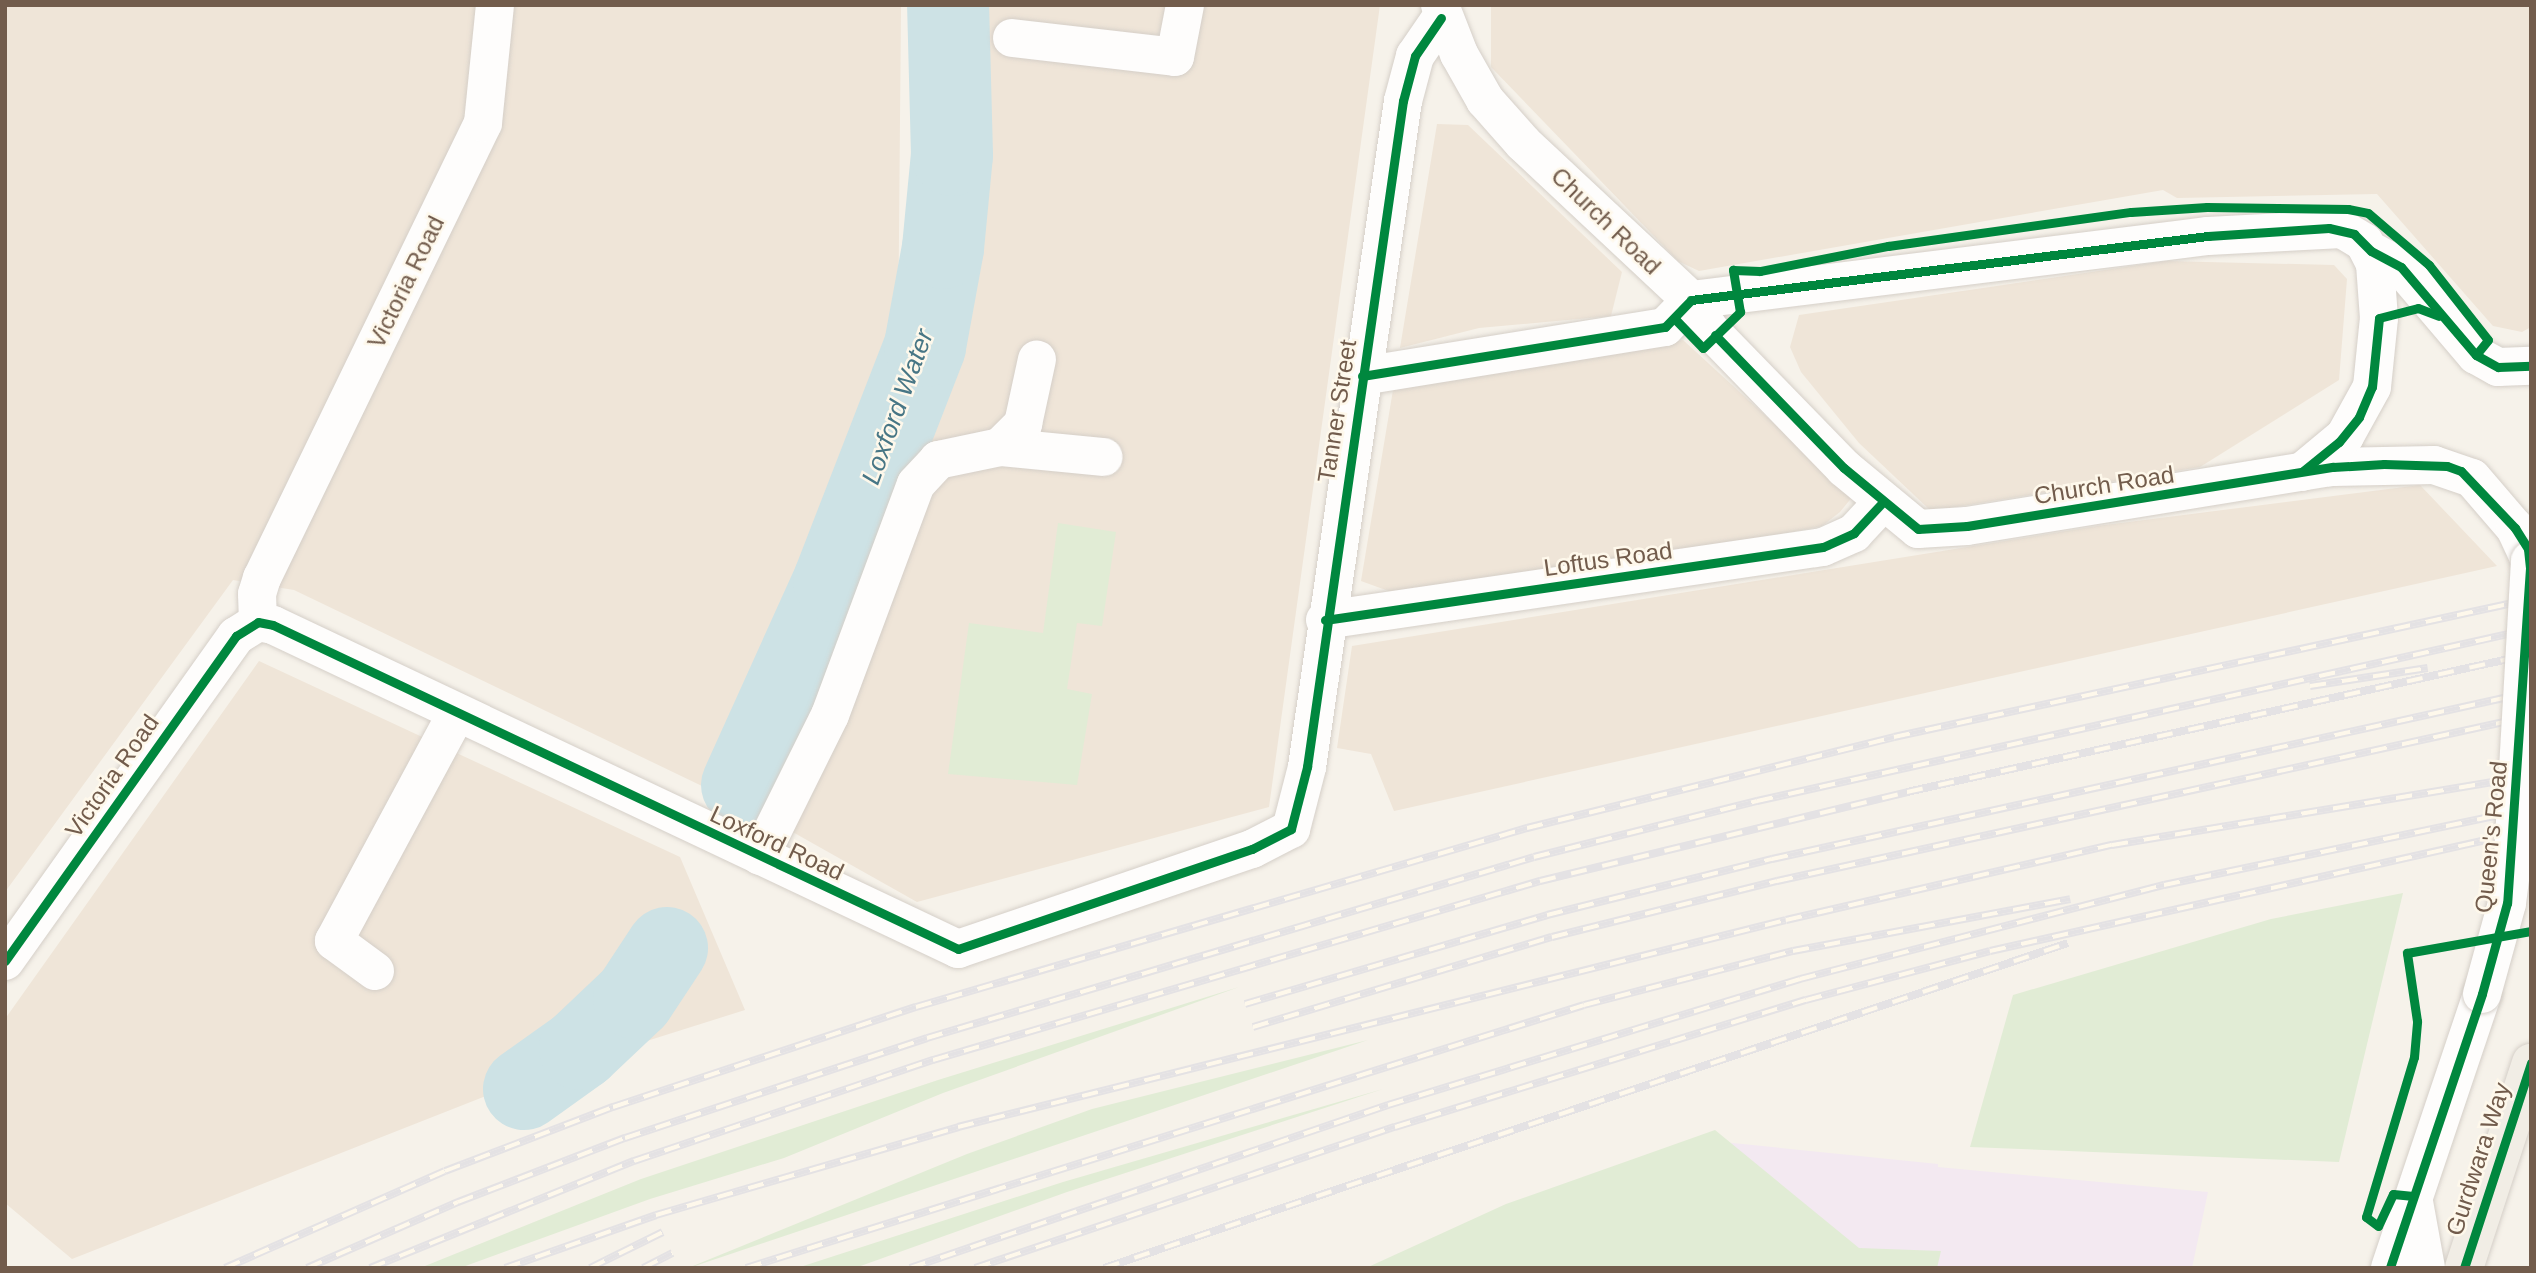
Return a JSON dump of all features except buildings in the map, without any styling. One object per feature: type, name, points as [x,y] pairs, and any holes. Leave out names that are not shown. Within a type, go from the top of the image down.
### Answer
[{"type":"main road","name":"Gurdwara Way","points":[[2464,1268],[2531,1063]]},
{"type":"street","name":"Victoria Road","points":[[5,961],[236,636],[258,622],[257,594],[262,578],[483,123],[495,5]]},
{"type":"street","points":[[1012,38],[1175,57],[1185,5]]},
{"type":"street","name":"Church Road","points":[[1441,12],[1485,100],[1523,143],[1691,300],[1709,329],[1882,503],[1906,523],[1931,530],[2293,474],[2384,464],[2447,466],[2460,471],[2515,528],[2530,560]]},
{"type":"street","name":"Tanner Street","points":[[1291,830],[1307,767],[1325,620],[1409,72],[1441,12]]},
{"type":"street","points":[[1362,376],[1405,365],[1665,327],[1691,300],[2208,236],[2342,229],[2354,233],[2371,251],[2400,267],[2476,355],[2498,367],[2531,366]]},
{"type":"street","points":[[2293,474],[2339,442],[2360,417],[2372,387],[2379,318],[2371,251]]},
{"type":"street","points":[[2379,318],[2418,307],[2448,323]]},
{"type":"street","points":[[1000,447],[1023,424],[1037,359]]},
{"type":"street","points":[[760,856],[830,715],[916,484],[938,460],[1000,447],[1104,457]]},
{"type":"street","name":"Loftus Road","points":[[1325,620],[1823,547],[1853,533],[1882,503]]},
{"type":"street","name":"Queen's Road","points":[[2390,1268],[2482,993],[2504,915],[2513,856],[2530,560]]},
{"type":"street","name":"Loxford Road","points":[[258,622],[274,625],[456,714],[958,949],[1252,849],[1291,830]]},
{"type":"street","points":[[375,971],[334,941],[456,714]]},
{"type":"street","points":[[2413,1196],[2426,1268]]},
{"type":"shaded area","points":[[5,5],[901,5],[898,350],[881,372],[702,786],[294,590],[233,580],[5,892]]},
{"type":"shaded area","points":[[967,5],[1380,5],[1269,807],[917,902],[748,807],[923,434],[967,70]]},
{"type":"shaded area","points":[[1491,5],[2531,5],[2531,327],[2522,332],[2493,326],[2377,194],[2177,198],[2163,190],[1699,271],[1678,261],[1491,67]]},
{"type":"shaded area","points":[[1437,124],[1468,125],[1622,272],[1611,316],[1479,328],[1400,348]]},
{"type":"shaded area","points":[[2166,261],[2334,265],[2347,279],[2339,380],[2200,467],[1931,511],[1859,443],[1801,372],[1790,347],[1799,315]]},
{"type":"shaded area","points":[[1683,340],[1853,496],[1840,512],[1822,526],[1741,542],[1394,593],[1361,581],[1394,384]]},
{"type":"shaded area","points":[[2420,485],[2497,566],[1394,811],[1371,754],[1337,748],[1352,646],[2097,526]]},
{"type":"shaded area","points":[[259,661],[680,857],[745,1010],[539,1075],[72,1259],[5,1203],[5,1019]]},
{"type":"shaded area","points":[[1703,1140],[1938,1164],[1938,1167],[2208,1192],[2192,1268],[1384,1268]]},
{"type":"green space","points":[[1058,523],[1116,532],[1102,626],[1077,623],[1067,689],[1092,694],[1077,785],[948,774],[969,623],[1043,633]]},
{"type":"green space","points":[[2403,893],[2339,1162],[1970,1147],[2013,995],[2271,919]]},
{"type":"green space","points":[[1239,987],[943,1093],[784,1158],[650,1199],[460,1268],[420,1268],[641,1179],[938,1080]]},
{"type":"green space","points":[[1368,1040],[688,1268],[967,1154],[1092,1109]]},
{"type":"green space","points":[[1383,1089],[1067,1192],[855,1268],[797,1268],[1063,1182]]},
{"type":"green space","points":[[1715,1130],[1859,1248],[1941,1251],[1937,1268],[1366,1268],[1506,1204]]},
{"type":"waterway","name":"Loxford Water","points":[[742,785],[834,581],[925,346],[943,248],[952,155],[948,5]]},
{"type":"waterway","name":"Loxford Water","points":[[524,1089],[580,1049],[634,998],[667,948]]},
{"type":"railway","points":[[225,1268],[445,1171],[613,1107],[916,1007],[1527,828],[1894,737],[2531,599]]},
{"type":"railway","points":[[307,1268],[458,1202],[625,1138],[927,1038],[1534,857],[1757,801],[2531,629]]},
{"type":"railway","points":[[370,1268],[634,1161],[933,1060],[1540,881],[1907,792],[2531,654]]},
{"type":"railway","points":[[2310,686],[2428,668]]},
{"type":"railway","points":[[1245,1004],[1547,915],[1772,859],[2531,692]]},
{"type":"railway","points":[[1253,1027],[1552,937],[1777,881],[2531,716]]},
{"type":"railway","points":[[505,1268],[656,1215],[958,1127],[1786,920],[2112,845],[2531,776]]},
{"type":"railway","points":[[910,1268],[1388,1105],[1800,979],[2164,885],[2531,808]]},
{"type":"railway","points":[[975,1268],[1395,1127],[1806,1000],[1990,951],[2531,830]]},
{"type":"railway","points":[[746,1268],[1584,1005],[1793,951],[2070,899]]},
{"type":"railway","points":[[1104,1268],[2068,943]]},
{"type":"railway","points":[[590,1268],[663,1232]]},
{"type":"railway","points":[[643,1268],[672,1253]]},
{"type":"cycle path","points":[[5,961],[236,636],[258,622],[273,625],[958,949],[1252,849],[1291,829],[1307,767],[1403,101],[1415,56],[1441,18]]},
{"type":"cycle path","points":[[1675,319],[1703,348],[1740,312],[1733,270],[1760,271],[1888,246],[2131,212],[2207,207],[2348,209],[2368,213],[2429,265],[2488,340],[2476,355]]},
{"type":"cycle path","points":[[1362,376],[1665,327],[1691,300],[2208,236],[2329,228],[2354,234],[2371,251],[2401,267],[2476,355],[2498,367],[2531,366]]},
{"type":"cycle path","points":[[2303,471],[2339,442],[2359,417],[2372,387],[2379,318],[2418,308],[2439,316]]},
{"type":"cycle path","points":[[1715,335],[1844,468],[1918,529],[1967,526],[2333,467],[2384,464],[2447,466],[2461,471],[2515,528],[2528,549],[2530,568],[2507,903],[2482,994],[2390,1268]]},
{"type":"cycle path","points":[[1325,620],[1823,547],[1854,533],[1882,503]]},
{"type":"cycle path","points":[[2413,1196],[2393,1194],[2378,1226],[2366,1217],[2414,1057],[2417,1021],[2407,953],[2531,931]]},
{"type":"cycle path","points":[[2464,1268],[2531,1063]]}]
